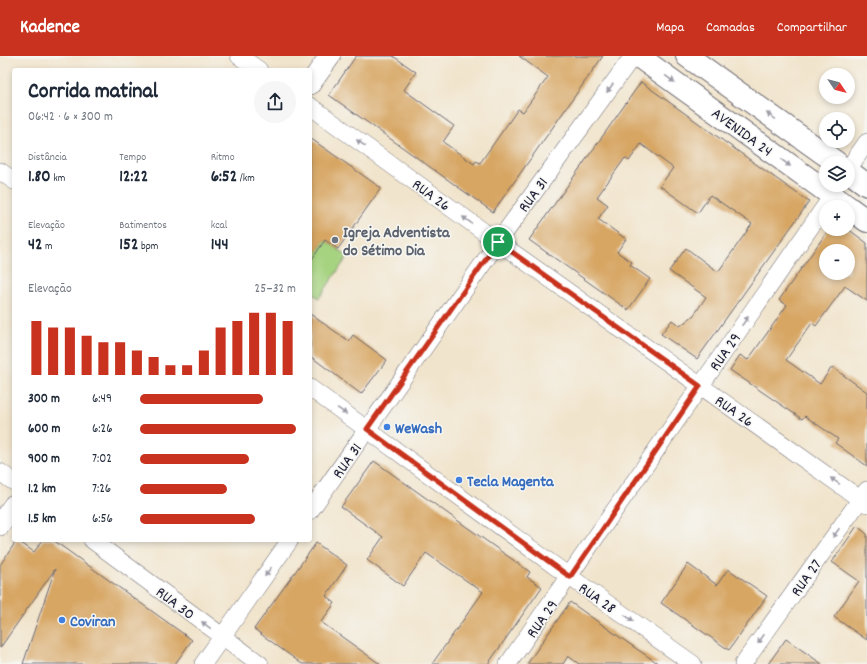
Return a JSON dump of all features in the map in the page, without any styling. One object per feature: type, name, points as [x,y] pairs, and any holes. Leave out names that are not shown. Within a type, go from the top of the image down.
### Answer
[{"type":"main road","name":"AVENIDA 24","points":[[638,56],[838,200]]},
{"type":"main road","name":"AVENIDA 24","points":[[687,56],[827,156]]},
{"type":"main road","points":[[855,176],[867,185]]},
{"type":"main road","name":"AVENIDA 24","points":[[855,212],[867,221]]},
{"type":"street","points":[[239,56],[256,68]]},
{"type":"street","points":[[312,81],[330,56]]},
{"type":"street","name":"RUA 31","points":[[312,508],[498,242],[633,56]]},
{"type":"street","name":"RUA 26","points":[[312,107],[700,386],[865,498]]},
{"type":"street","points":[[855,160],[867,142]]},
{"type":"street","points":[[0,171],[12,180]]},
{"type":"street","name":"RUA 29","points":[[508,664],[570,577],[700,386],[819,233]]},
{"type":"street","name":"RUA 28","points":[[312,389],[570,577],[693,664]]},
{"type":"street","points":[[0,472],[12,481]]},
{"type":"street","name":"RUA 27","points":[[743,664],[865,498]]},
{"type":"street","points":[[0,525],[12,508]]},
{"type":"street","name":"RUA 30","points":[[95,542],[260,664]]},
{"type":"street","points":[[203,664],[289,542]]},
{"type":"green space","points":[[325,240],[348,256],[319,298],[312,293],[312,259]]},
{"type":"building","points":[[356,56],[393,56],[416,72],[404,90],[454,126],[443,142],[474,164],[476,161],[480,163],[518,109],[523,112],[548,77],[519,56],[603,56],[493,212],[329,95]]},
{"type":"building","points":[[641,82],[809,202],[697,359],[661,334],[672,320],[680,326],[694,315],[706,297],[669,271],[686,248],[718,272],[752,224],[710,195],[698,213],[660,186],[673,168],[641,144],[629,161],[625,158],[597,197],[608,205],[598,219],[626,239],[617,252],[632,262],[630,265],[650,279],[628,310],[529,240]]},
{"type":"building","name":"Igreja Adventista do Sétimo Dia","points":[[312,139],[381,188],[338,249],[325,240],[312,259]]},
{"type":"building","points":[[855,234],[867,243],[867,301],[845,286],[816,326],[812,323],[786,360],[820,384],[832,367],[867,392],[867,466],[835,443],[838,439],[805,416],[802,419],[730,370],[740,355],[748,360],[787,305],[779,300],[824,236],[855,236]]},
{"type":"building","points":[[312,315],[349,341],[353,335],[387,360],[361,394],[312,357]]},
{"type":"building","points":[[374,461],[530,572],[527,577],[542,587],[488,664],[432,664],[483,592],[426,553],[403,586],[367,560],[383,537],[341,507]]},
{"type":"building","points":[[857,526],[867,534],[867,640],[834,617],[859,581],[832,562]]},
{"type":"building","points":[[16,542],[20,542],[34,552],[42,542],[56,542],[192,640],[175,664],[23,664],[55,569],[0,648],[0,565]]},
{"type":"building","points":[[316,543],[347,565],[326,596],[335,603],[321,622],[380,664],[302,664],[254,629]]},
{"type":"building","points":[[688,564],[717,585],[728,569],[767,596],[729,650],[661,603]]},
{"type":"building","points":[[570,602],[659,664],[579,664],[568,656],[563,664],[527,664]]},
{"type":"building","points":[[786,639],[822,664],[768,664]]},
{"type":"place","name":"Igreja Adventista do Sétimo Dia","points":[[335,240]]},
{"type":"place","name":"WeWash","points":[[387,427]]},
{"type":"place","name":"Tecla Magenta","points":[[459,480]]},
{"type":"place","name":"Coviran","points":[[62,620]]},
{"type":"route","points":[[498,242],[700,386],[570,577],[367,429],[498,242]]}]
